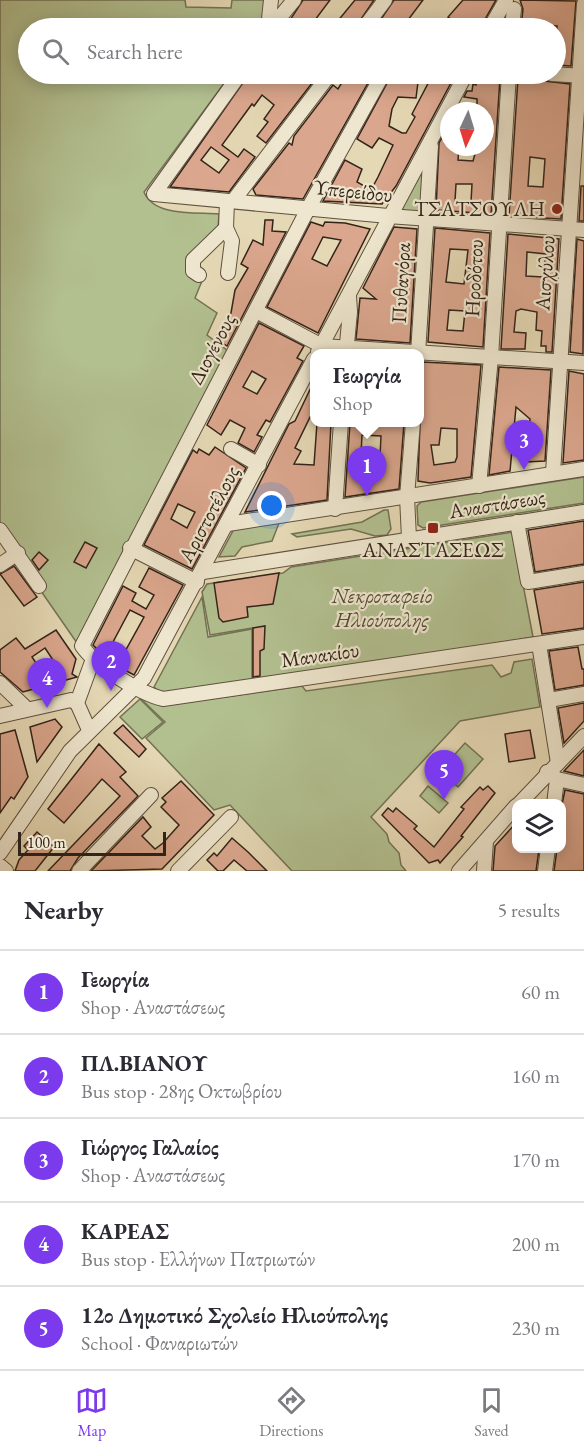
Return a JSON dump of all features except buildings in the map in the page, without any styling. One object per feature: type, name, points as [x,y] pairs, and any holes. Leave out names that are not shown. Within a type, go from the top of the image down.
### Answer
[{"type":"street","points":[[270,18],[271,0]]},
{"type":"street","points":[[278,18],[294,0]]},
{"type":"street","points":[[372,18],[385,0]]},
{"type":"street","name":"Αισχύλου","points":[[553,473],[584,4]]},
{"type":"street","points":[[499,18],[510,5]]},
{"type":"street","points":[[566,74],[581,75]]},
{"type":"street","name":"Υπερείδου","points":[[233,84],[154,194],[388,216],[584,230]]},
{"type":"street","points":[[228,273],[232,242],[226,228],[230,201],[322,84]]},
{"type":"street","name":"Διογένους","points":[[82,646],[130,548],[309,207],[377,84]]},
{"type":"street","points":[[321,349],[388,216],[431,144],[461,84]]},
{"type":"street","name":"Ηροδότου","points":[[479,486],[491,357],[508,84]]},
{"type":"street","name":"Πυθαγόρα","points":[[418,349],[431,144]]},
{"type":"street","points":[[199,275],[193,271],[193,260],[226,228]]},
{"type":"street","points":[[347,349],[349,296]]},
{"type":"street","points":[[256,310],[318,349]]},
{"type":"street","points":[[424,353],[584,363]]},
{"type":"street","name":"Αριστοτέλους","points":[[0,853],[70,751],[144,678],[310,368]]},
{"type":"street","points":[[335,509],[341,427]]},
{"type":"street","points":[[409,538],[407,497],[413,427]]},
{"type":"street","points":[[231,449],[259,465]]},
{"type":"street","name":"Αναστάσεως","points":[[228,524],[584,469]]},
{"type":"street","name":"Αναστάσεως","points":[[200,577],[409,538],[584,512]]},
{"type":"street","points":[[517,522],[528,582],[584,573]]},
{"type":"street","points":[[0,530],[39,586]]},
{"type":"street","points":[[130,548],[200,577]]},
{"type":"street","points":[[0,565],[18,553]]},
{"type":"street","name":"Μανακίου","points":[[82,646],[93,659],[136,687],[163,699],[584,637]]},
{"type":"street","points":[[539,644],[558,763]]},
{"type":"street","points":[[89,730],[77,702],[93,659]]},
{"type":"street","points":[[0,683],[27,709]]},
{"type":"street","points":[[549,700],[584,694]]},
{"type":"street","points":[[0,716],[71,700],[77,702]]},
{"type":"street","points":[[525,799],[552,775],[558,763],[584,736]]},
{"type":"street","points":[[552,775],[584,784]]},
{"type":"street","points":[[552,775],[554,799]]},
{"type":"street","points":[[80,871],[151,795]]},
{"type":"street","points":[[459,871],[512,812]]},
{"type":"street","points":[[178,871],[231,817]]},
{"type":"street","points":[[484,871],[486,841]]},
{"type":"street","points":[[545,871],[547,853]]},
{"type":"street","points":[[0,866],[6,871]]},
{"type":"green space","points":[[0,0],[185,0],[186,7],[231,8],[232,0],[265,0],[263,18],[18,18],[18,84],[224,84],[144,192],[149,200],[166,209],[177,212],[219,214],[218,229],[191,276],[202,281],[195,298],[217,313],[207,335],[228,351],[77,643],[0,532]]},
{"type":"green space","points":[[421,173],[426,174],[423,213],[404,213],[402,208]]},
{"type":"green space","points":[[584,477],[584,503],[423,528],[418,525],[417,506],[421,502]]},
{"type":"green space","points":[[388,510],[391,529],[387,535],[375,536],[351,529],[297,537],[292,534],[362,522]]},
{"type":"green space","points":[[279,523],[272,541],[242,547],[235,556],[219,557],[234,529]]},
{"type":"green space","name":"Νεκροταφείο Ηλιούπολης","points":[[513,532],[533,637],[397,661],[253,681],[253,628],[210,635],[202,592],[207,584],[283,573],[291,567]]},
{"type":"green space","points":[[202,597],[208,637],[252,629],[252,681],[162,694],[154,687]]},
{"type":"green space","points":[[532,659],[540,707],[460,721],[371,817],[387,834],[389,842],[399,853],[401,865],[406,871],[292,871],[230,805],[214,810],[146,738],[165,722],[141,699],[144,696],[167,705],[302,686],[306,691],[492,665],[501,677],[511,673],[514,662]]},
{"type":"green space","points":[[140,699],[163,722],[142,739],[120,717]]},
{"type":"green space","points":[[465,743],[483,759],[458,787],[440,771]]},
{"type":"green space","points":[[428,786],[448,803],[439,813],[420,796]]},
{"type":"place","name":"ΤΣΑΤΣΟΥΛΗ","points":[[557,209]]},
{"type":"place","name":"Γιώργος Γαλαίος","points":[[524,470]]},
{"type":"place","name":"Γεωργία","points":[[367,496]]},
{"type":"place","name":"ΑΝΑΣΤΑΣΕΩΣ","points":[[433,528]]},
{"type":"place","name":"ΠΛ.ΒΙΑΝΟΥ","points":[[111,691]]},
{"type":"place","name":"ΚΑΡΕΑΣ","points":[[47,708]]},
{"type":"place","name":"12ο Δημοτικό Σχολείο Ηλιούπολης","points":[[444,800]]}]
